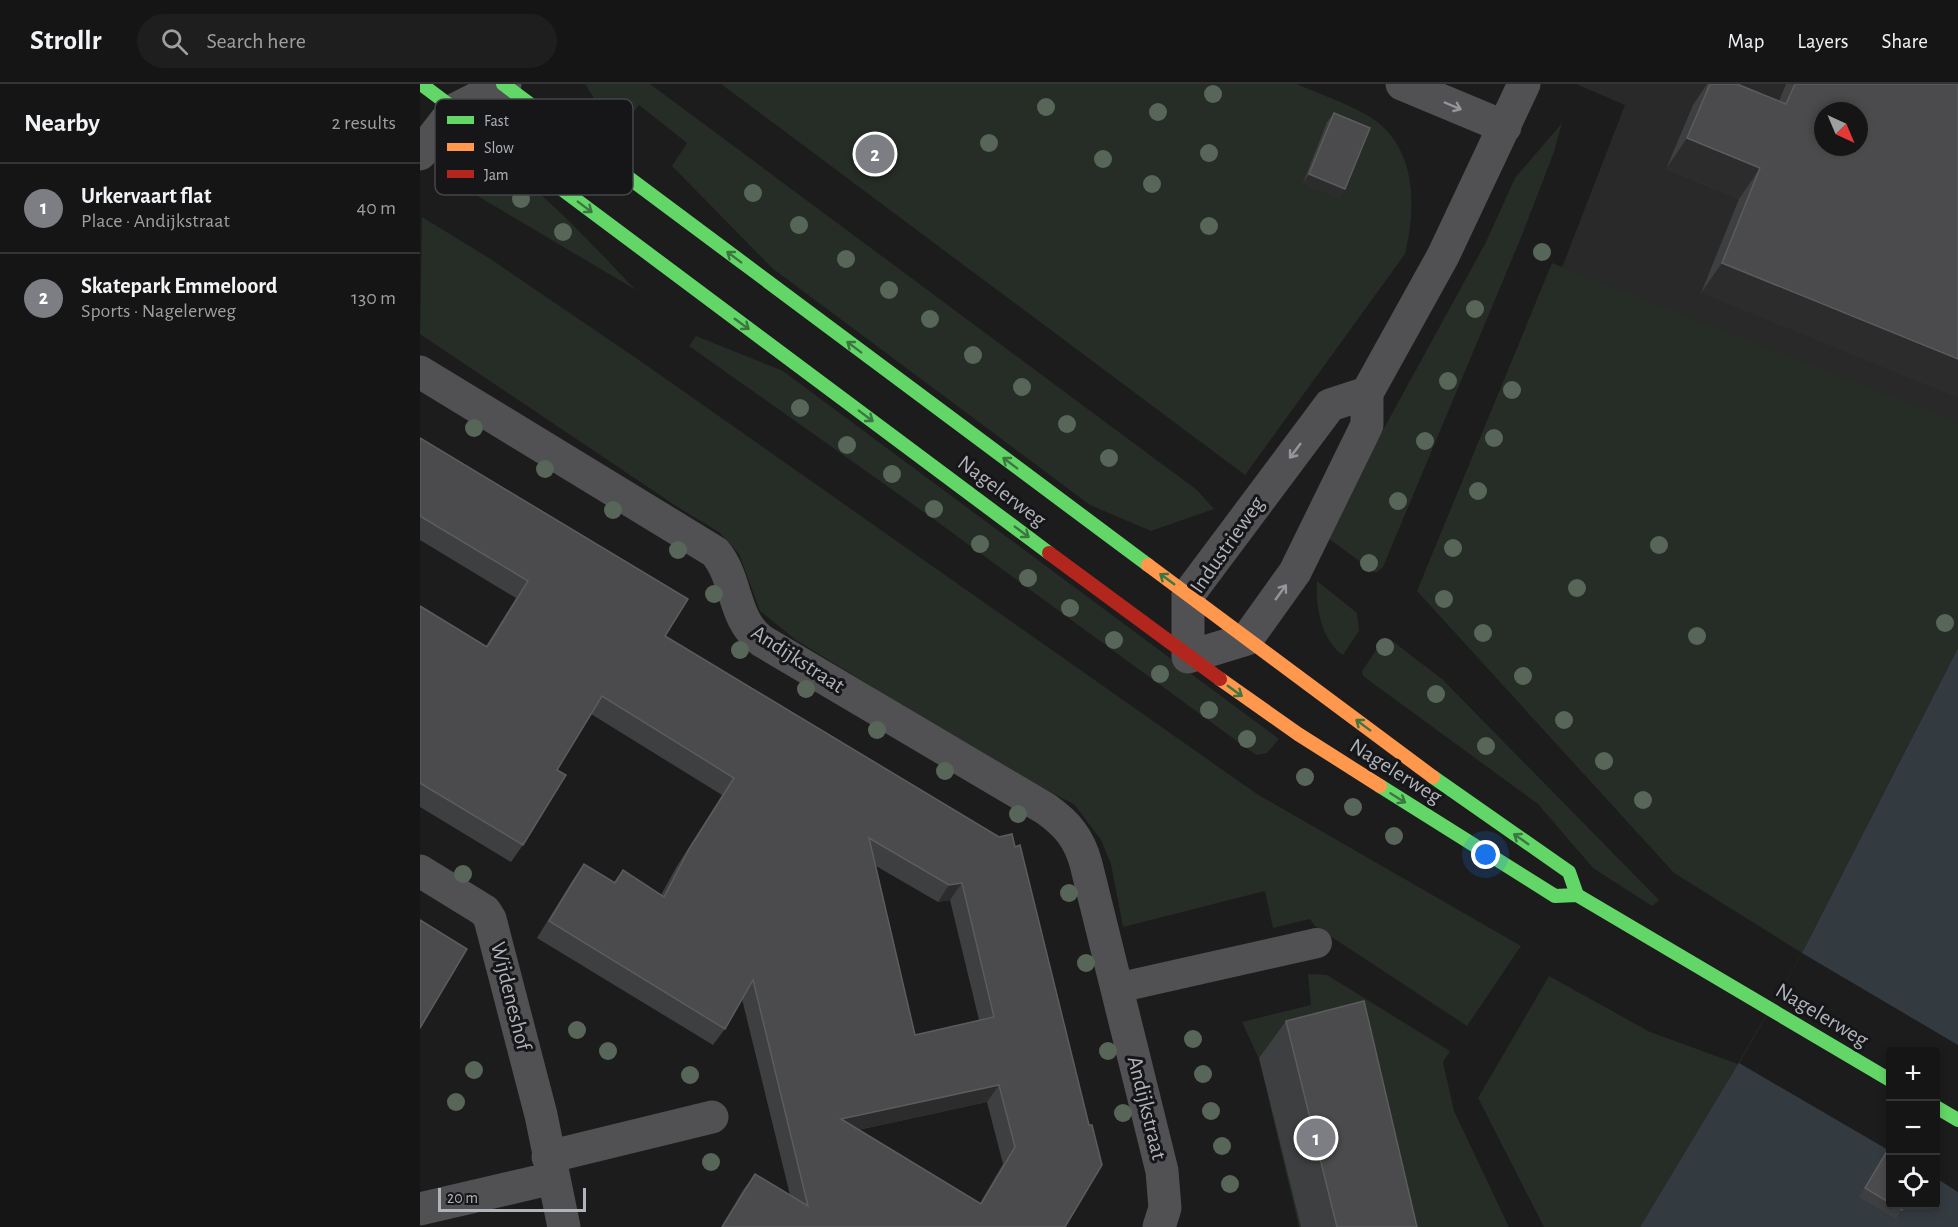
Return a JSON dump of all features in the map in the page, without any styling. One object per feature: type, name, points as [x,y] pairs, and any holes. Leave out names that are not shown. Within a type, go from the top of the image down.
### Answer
[{"type":"street","name":"Nagelerweg","points":[[421,84],[440,99]]},
{"type":"street","name":"Nagelerweg","points":[[504,84],[524,99]]},
{"type":"street","points":[[475,99],[504,84]]},
{"type":"street","points":[[1402,84],[1505,127]]},
{"type":"street","points":[[1188,657],[1247,639],[1295,572],[1367,425],[1367,393],[1443,256],[1524,84]]},
{"type":"street","points":[[420,153],[435,134]]},
{"type":"street","name":"Nagelerweg","points":[[633,180],[1399,753],[1569,872],[1577,895]]},
{"type":"street","name":"Nagelerweg","points":[[568,195],[1188,657],[1298,734],[1555,896],[1577,895],[1886,1078]]},
{"type":"street","name":"Andijkstraat","points":[[420,372],[716,552],[724,566],[746,625],[762,641],[1046,809],[1064,822],[1082,849],[1166,1189],[1165,1208],[1159,1227]]},
{"type":"street","name":"Industrieweg","points":[[1188,657],[1188,595],[1330,405],[1367,393]]},
{"type":"street","name":"Wijdeneshof","points":[[420,872],[485,911],[490,919],[538,1106],[551,1168]]},
{"type":"street","points":[[1940,1110],[1958,1120]]},
{"type":"street","points":[[420,1209],[712,1117]]},
{"type":"street","points":[[551,1168],[564,1227]]},
{"type":"lane","points":[[1117,988],[1317,944]]},
{"type":"shaded area","points":[[585,84],[650,84],[1197,490],[1214,509],[1151,531],[1090,505],[772,268],[672,166],[687,143],[639,105],[633,113],[633,99],[594,99]]},
{"type":"shaded area","points":[[721,84],[1297,84],[1365,114],[1382,126],[1395,141],[1404,158],[1411,196],[1409,235],[1405,254],[1245,475]]},
{"type":"shaded area","points":[[1576,84],[1958,84],[1958,432],[1561,270],[1625,105]]},
{"type":"shaded area","points":[[1562,123],[1554,152],[1520,240],[1383,567],[1376,573],[1325,536],[1486,242],[1515,178]]},
{"type":"shaded area","points":[[476,195],[541,195],[636,290]]},
{"type":"shaded area","points":[[422,217],[489,258],[636,358],[1257,794],[1521,946],[1467,1026],[1315,926],[1310,919],[1273,928],[1265,891],[1123,927],[1111,864],[1101,840],[1074,804],[1019,777],[796,640],[760,611],[739,554],[719,532],[679,508],[420,334]]},
{"type":"shaded area","points":[[1552,263],[1958,422],[1958,648],[1802,953],[1674,873],[1417,591]]},
{"type":"shaded area","points":[[696,336],[783,371],[1279,739],[1267,753],[1256,755],[928,515],[689,346]]},
{"type":"shaded area","points":[[1317,581],[1357,613],[1359,631],[1343,655],[1329,640],[1321,621],[1317,601]]},
{"type":"shaded area","points":[[1391,640],[1442,679],[1659,900],[1652,906],[1593,868],[1538,804],[1363,676],[1362,671],[1379,646]]},
{"type":"shaded area","points":[[1958,648],[1958,1227],[1640,1227],[1802,953]]},
{"type":"shaded area","points":[[1308,974],[1327,975],[1450,1051],[1443,1062],[1454,1111],[1509,1227],[1299,1227],[1259,1059],[1242,1022],[1311,1005]]},
{"type":"shaded area","points":[[1549,976],[1650,1032],[1738,1064],[1640,1227],[1544,1227],[1478,1098]]},
{"type":"pier","points":[[1802,953],[1958,1045],[1958,1192],[1940,1181],[1940,1047],[1886,1047],[1886,1149],[1739,1063]]},
{"type":"building","points":[[1710,84],[1737,84],[1786,104],[1795,84],[1958,84],[1958,359],[1722,263],[1760,168],[1687,138]]},
{"type":"building","points":[[1334,113],[1370,128],[1345,189],[1309,174]]},
{"type":"building","points":[[420,438],[688,599],[665,636],[999,837],[1012,834],[1015,847],[1020,845],[1089,1125],[1092,1125],[1102,1165],[1065,1227],[722,1227],[755,1174],[808,1206],[753,980],[725,1029],[549,921],[584,864],[615,883],[623,870],[664,897],[689,849],[734,778],[602,696],[557,770],[566,775],[523,845],[420,783],[420,606],[487,647],[528,581],[420,516]],"holes":[[[869,838],[949,885],[962,883],[994,1017],[915,1035]],[[999,1085],[1015,1147],[981,1204],[841,1119]]]},
{"type":"building","points":[[420,920],[467,949],[420,1028]]},
{"type":"building","points":[[1364,1001],[1417,1227],[1337,1227],[1286,1021]]},
{"type":"building","points":[[1886,1153],[1886,1201],[1865,1188]]},
{"type":"traffic: fast","points":[[421,84],[441,99]]},
{"type":"traffic: fast","points":[[503,84],[523,99]]},
{"type":"traffic: fast","points":[[633,181],[1148,565]]},
{"type":"traffic: fast","points":[[570,195],[1049,553]]},
{"type":"traffic: fast","points":[[1433,777],[1569,872],[1577,895]]},
{"type":"traffic: fast","points":[[1380,786],[1555,896],[1577,895],[1886,1078]]},
{"type":"traffic: fast","points":[[1940,1109],[1958,1120]]},
{"type":"traffic: slow","points":[[1148,565],[1433,777]]},
{"type":"traffic: slow","points":[[1220,679],[1298,734],[1380,786]]},
{"type":"traffic: jam","points":[[1049,553],[1220,679]]},
{"type":"place","name":"Skatepark Emmeloord","points":[[875,154]]},
{"type":"place","name":"Urkervaart flat","points":[[1316,1138]]}]
